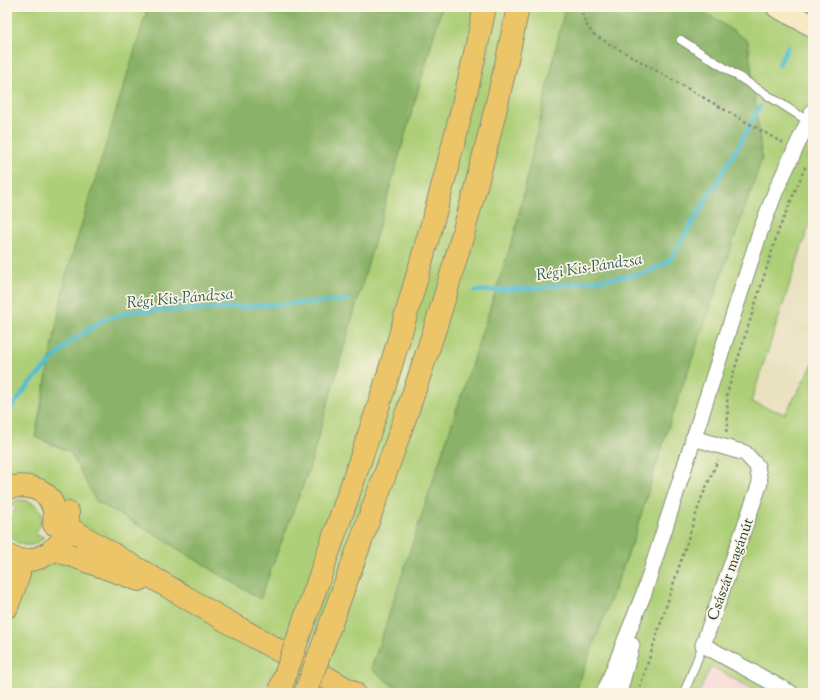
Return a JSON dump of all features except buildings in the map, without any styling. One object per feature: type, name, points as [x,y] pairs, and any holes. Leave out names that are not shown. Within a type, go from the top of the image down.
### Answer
[{"type":"main road","points":[[279,691],[381,399],[452,152],[485,7]]},
{"type":"main road","points":[[305,693],[408,408],[444,296],[479,176],[508,60],[518,7]]},
{"type":"main road","points":[[7,475],[36,475],[47,480],[57,488],[64,499],[68,518],[61,525]]},
{"type":"main road","points":[[7,488],[20,486],[42,491],[52,502],[56,516],[61,525],[62,552]]},
{"type":"main road","points":[[61,525],[354,693]]},
{"type":"main road","points":[[7,607],[15,565],[31,574],[39,572],[62,552]]},
{"type":"main road","points":[[62,552],[135,579],[177,591]]},
{"type":"street","points":[[777,7],[813,26]]},
{"type":"street","points":[[619,693],[644,594],[760,232],[776,190],[810,116]]},
{"type":"street","name":"Császár magánút","points":[[694,438],[745,453],[757,466],[760,483],[703,645]]},
{"type":"street","points":[[604,693],[644,594]]},
{"type":"street","points":[[703,645],[791,693]]},
{"type":"lane","points":[[681,40],[810,116]]},
{"type":"lane","points":[[684,693],[703,645]]},
{"type":"path","points":[[582,7],[582,16],[585,24],[594,35],[766,133]]},
{"type":"path","points":[[638,693],[701,499],[714,472],[723,446],[728,424],[727,393],[779,229],[806,163],[794,150]]},
{"type":"shaded area","points":[[711,666],[759,693],[699,693]]},
{"type":"green space","points":[[7,7],[813,7],[813,213],[751,402],[785,414],[813,364],[813,693],[759,693],[711,666],[699,693],[7,693],[7,549],[22,555],[56,537],[41,497],[7,495]]},
{"type":"green space","points":[[148,7],[442,7],[309,469],[260,599],[152,533],[96,501],[70,452],[35,437],[66,275]]},
{"type":"green space","points":[[565,7],[697,7],[748,41],[762,159],[667,431],[633,541],[575,693],[403,693],[371,669],[515,232]]},
{"type":"green space","points":[[17,500],[34,504],[42,514],[42,521],[35,534],[44,537],[35,544],[26,545],[16,542],[12,539],[7,529],[7,525],[16,508],[10,504]]},
{"type":"waterway","points":[[779,65],[788,46]]},
{"type":"waterway","name":"Régi Kis-Pándzsa","points":[[475,291],[540,288],[643,274],[668,262],[739,145],[760,106]]},
{"type":"waterway","name":"Régi Kis-Pándzsa","points":[[7,414],[29,384],[71,341],[105,319],[135,311],[209,309],[348,300]]}]
